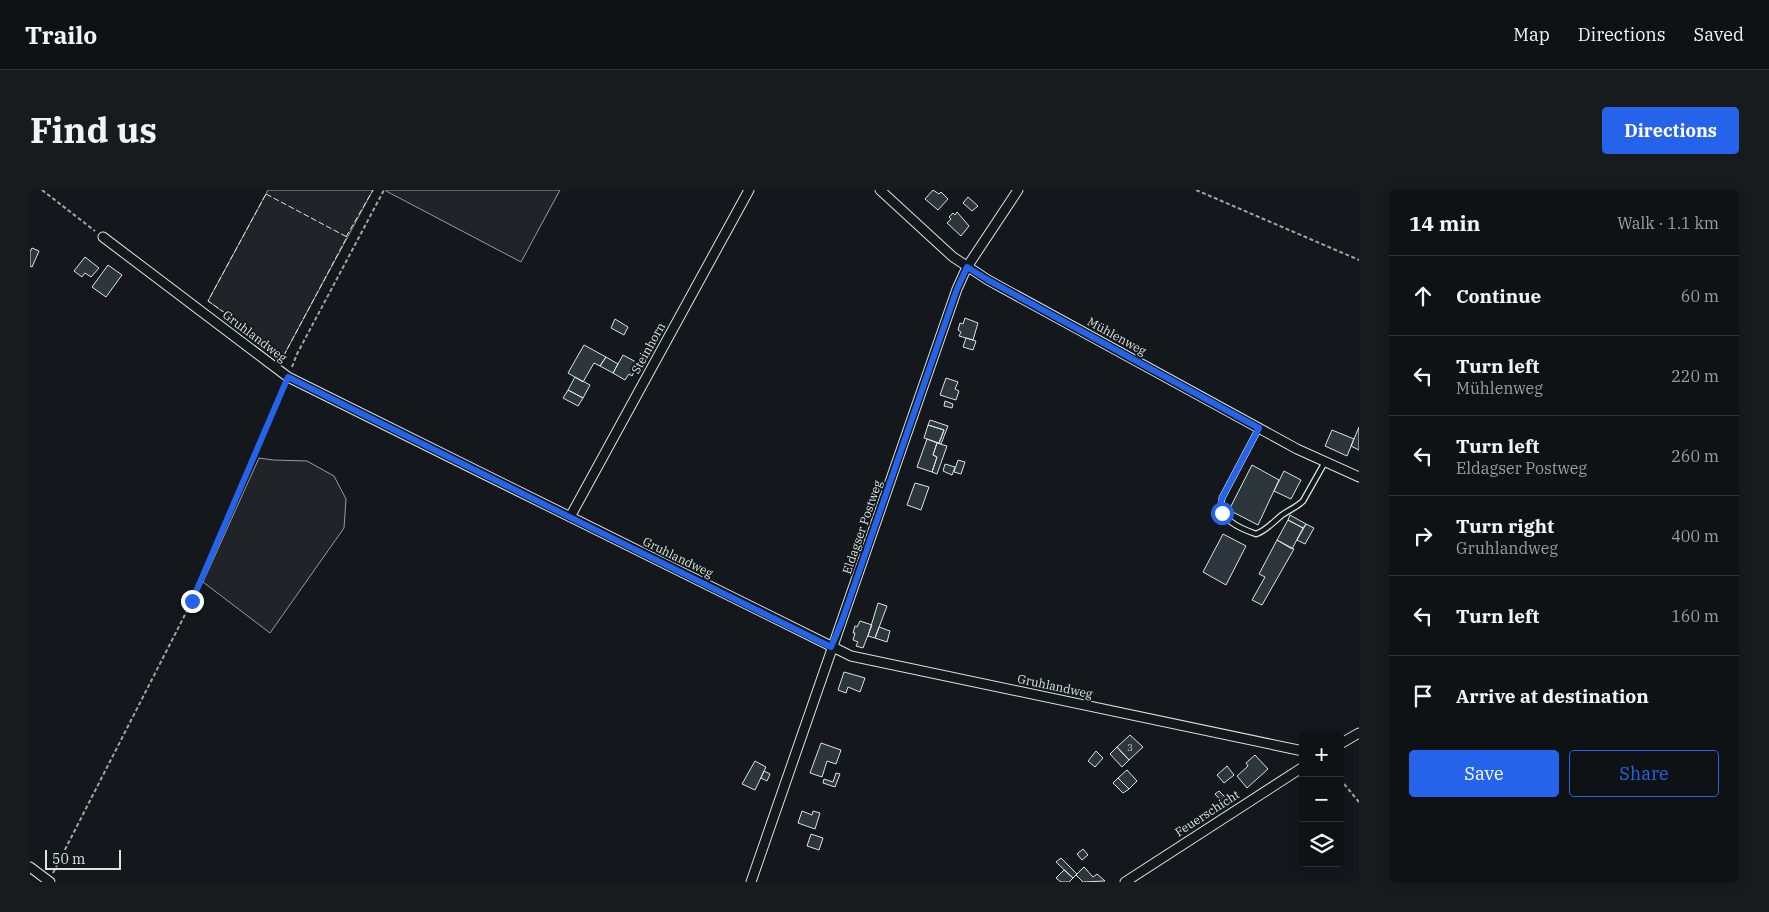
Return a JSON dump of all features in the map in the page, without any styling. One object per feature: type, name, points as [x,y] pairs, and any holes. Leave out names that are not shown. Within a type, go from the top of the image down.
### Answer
[{"type":"street","name":"Steinhorn","points":[[570,518],[749,190]]},
{"type":"street","name":"Mühlenweg","points":[[880,190],[953,257],[988,280],[1297,449],[1359,477]]},
{"type":"street","name":"Eldagser Postweg","points":[[751,882],[831,647],[845,612],[957,289],[967,267],[1018,190]]},
{"type":"street","name":"Gruhlandweg","points":[[103,237],[288,377],[851,656],[1299,750]]},
{"type":"street","points":[[1344,742],[1359,733]]},
{"type":"street","name":"Feuerschicht","points":[[1128,881],[1299,770]]},
{"type":"street","points":[[30,867],[49,882]]},
{"type":"lane","points":[[1259,428],[1220,505],[1222,513],[1246,531],[1256,534],[1262,532],[1281,515],[1298,506],[1303,501],[1325,462]]},
{"type":"path","points":[[42,190],[103,237]]},
{"type":"path","points":[[49,882],[192,601],[297,354],[384,190]]},
{"type":"path","points":[[1196,190],[1359,260]]},
{"type":"path","points":[[1344,784],[1359,802]]},
{"type":"shaded area","points":[[268,190],[373,190],[284,355],[208,301]]},
{"type":"shaded area","points":[[386,190],[560,190],[521,262]]},
{"type":"shaded area","points":[[259,458],[307,461],[334,476],[346,499],[344,528],[270,633],[203,582]]},
{"type":"building","points":[[933,190],[939,194],[941,192],[948,199],[938,210],[925,199]]},
{"type":"building","points":[[968,197],[978,206],[972,211],[963,203]]},
{"type":"building","points":[[957,212],[969,226],[961,236],[947,223],[951,219],[949,217]]},
{"type":"building","points":[[32,248],[39,251],[32,267],[30,266],[30,252]]},
{"type":"building","points":[[85,257],[99,268],[91,277],[85,273],[82,277],[74,271]]},
{"type":"building","points":[[108,265],[122,275],[106,297],[92,287]]},
{"type":"building","points":[[965,318],[978,323],[973,340],[959,336],[961,332],[958,330],[960,323],[963,324]]},
{"type":"building","points":[[615,319],[628,327],[624,335],[611,328]]},
{"type":"building","points":[[966,338],[976,341],[973,350],[963,347]]},
{"type":"building","points":[[584,345],[606,357],[600,366],[594,363],[583,382],[568,373]]},
{"type":"building","points":[[623,355],[636,362],[632,368],[635,370],[632,376],[629,374],[625,380],[613,373]]},
{"type":"building","points":[[606,357],[618,364],[613,373],[600,366]]},
{"type":"building","points":[[575,377],[590,385],[583,398],[568,390]]},
{"type":"building","points":[[946,378],[958,382],[955,389],[959,391],[956,400],[940,395]]},
{"type":"building","points":[[568,390],[583,398],[578,406],[563,398]]},
{"type":"building","points":[[945,401],[953,404],[952,408],[944,406]]},
{"type":"building","points":[[930,420],[948,426],[941,444],[939,443],[944,430],[928,425]]},
{"type":"building","points":[[928,425],[944,430],[939,443],[924,438]]},
{"type":"building","points":[[1359,427],[1359,450],[1351,446]]},
{"type":"building","points":[[1332,430],[1354,439],[1347,456],[1325,446]]},
{"type":"building","points":[[927,439],[937,443],[933,455],[937,457],[932,472],[917,467]]},
{"type":"building","points":[[937,443],[947,446],[937,474],[932,472],[937,457],[933,455]]},
{"type":"building","points":[[958,460],[965,462],[961,474],[954,472]]},
{"type":"building","points":[[945,464],[955,467],[952,475],[943,471]]},
{"type":"building","points":[[1252,465],[1279,480],[1258,525],[1229,510]]},
{"type":"building","points":[[1284,471],[1301,480],[1291,499],[1274,491]]},
{"type":"building","points":[[915,483],[929,487],[921,510],[907,505]]},
{"type":"building","points":[[1290,515],[1306,524],[1303,528],[1288,520]]},
{"type":"building","points":[[1288,520],[1303,528],[1292,549],[1277,540]]},
{"type":"building","points":[[1306,524],[1314,528],[1305,544],[1297,540]]},
{"type":"building","points":[[1223,534],[1246,546],[1226,585],[1203,572]]},
{"type":"building","points":[[1277,540],[1294,549],[1262,605],[1252,600],[1265,577],[1259,574]]},
{"type":"building","points":[[878,603],[887,606],[875,638],[868,636]]},
{"type":"building","points":[[860,621],[872,625],[863,648],[856,646],[858,642],[853,640],[855,626],[857,627]]},
{"type":"building","points":[[879,627],[890,631],[887,642],[875,638]]},
{"type":"building","points":[[844,672],[865,678],[860,692],[848,687],[846,693],[838,690]]},
{"type":"building","points":[[1130,735],[1143,747],[1129,760],[1117,747]]},
{"type":"building","points":[[821,743],[841,750],[836,764],[827,761],[822,777],[810,773]]},
{"type":"building","points":[[1117,747],[1129,760],[1122,767],[1110,754]]},
{"type":"building","points":[[1096,751],[1103,758],[1095,767],[1088,761]]},
{"type":"building","points":[[1255,755],[1268,769],[1247,788],[1237,776],[1248,766],[1246,763]]},
{"type":"building","points":[[755,761],[766,767],[755,790],[742,784]]},
{"type":"building","points":[[1227,766],[1234,775],[1224,783],[1217,775]]},
{"type":"building","points":[[1127,770],[1137,781],[1129,789],[1118,778]]},
{"type":"building","points":[[764,771],[770,774],[767,781],[761,778]]},
{"type":"building","points":[[836,773],[840,774],[835,787],[823,783],[824,779],[833,782]]},
{"type":"building","points":[[1118,778],[1129,789],[1123,793],[1113,783]]},
{"type":"building","points":[[1219,791],[1226,798],[1222,802],[1215,794]]},
{"type":"building","points":[[802,811],[812,815],[813,811],[820,813],[815,829],[798,823]]},
{"type":"building","points":[[811,834],[823,838],[819,850],[807,846]]},
{"type":"building","points":[[1083,849],[1088,855],[1082,860],[1077,854]]},
{"type":"building","points":[[1061,858],[1077,874],[1073,878],[1056,862]]},
{"type":"building","points":[[1084,867],[1093,877],[1097,874],[1105,881],[1083,882],[1076,875]]},
{"type":"building","points":[[1064,870],[1073,878],[1069,882],[1061,882],[1056,878]]},
{"type":"fence","points":[[346,237],[373,190]]},
{"type":"fence","points":[[266,194],[347,237],[284,355],[208,301],[266,194]]},
{"type":"route","points":[[192,601],[288,377],[831,647],[842,621],[957,289],[967,267],[1259,428],[1222,498],[1220,505],[1222,513]]}]
